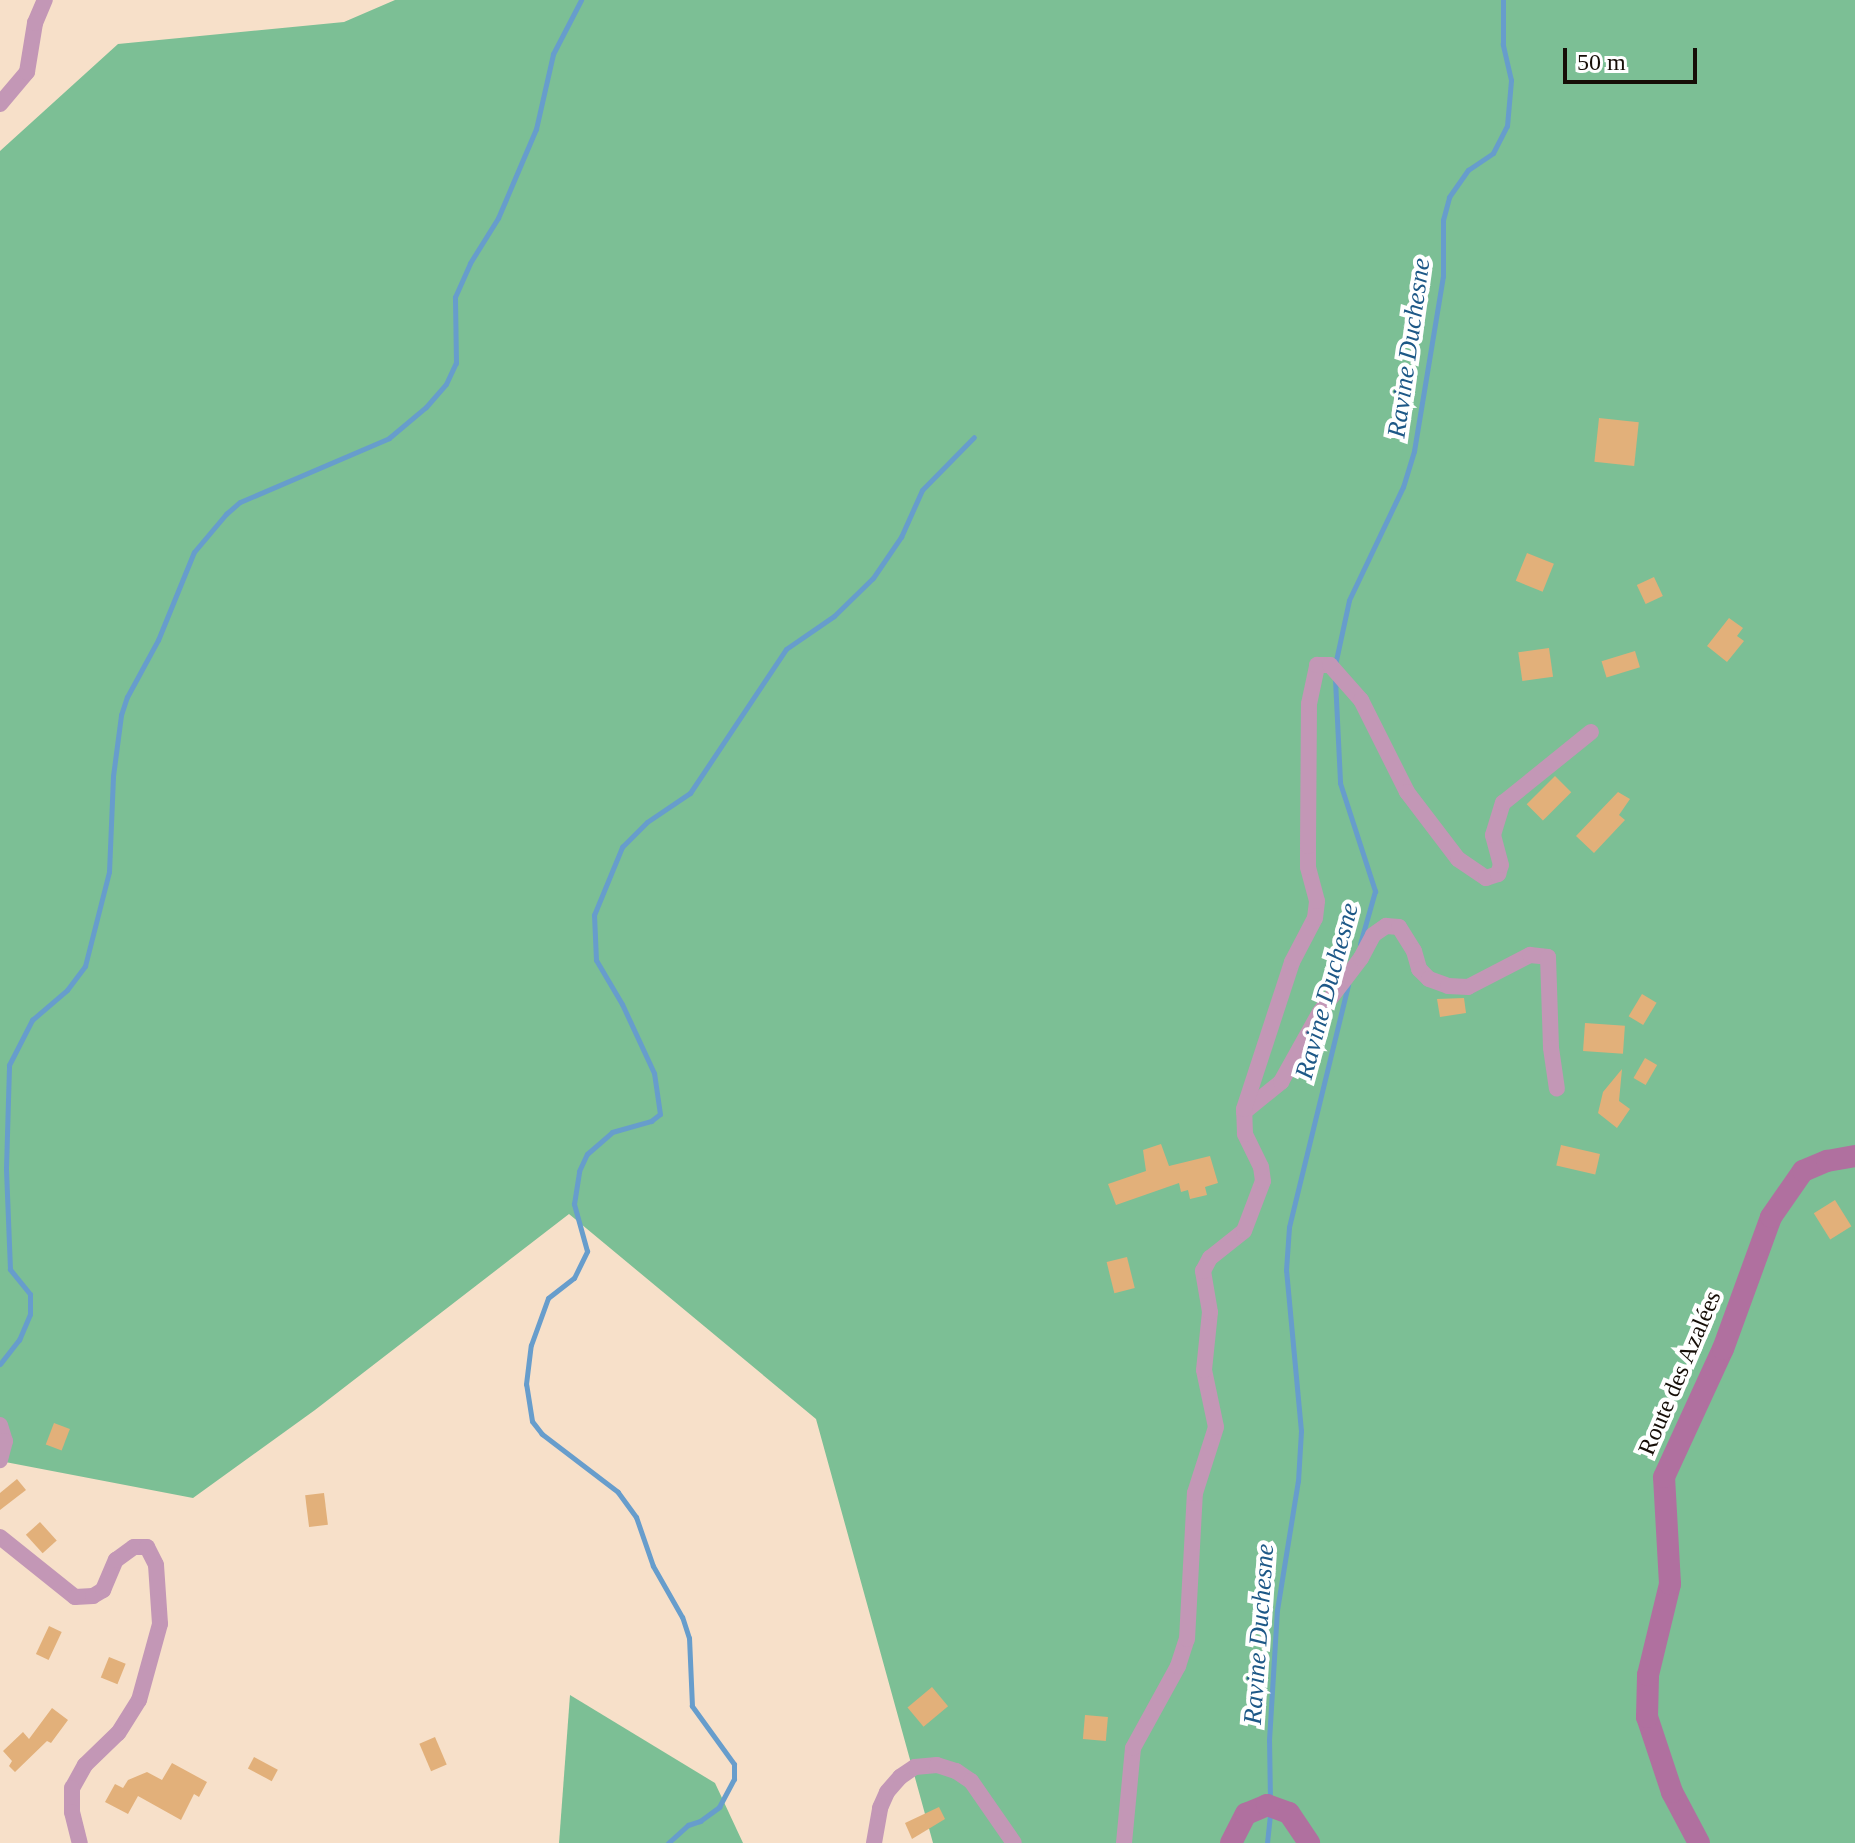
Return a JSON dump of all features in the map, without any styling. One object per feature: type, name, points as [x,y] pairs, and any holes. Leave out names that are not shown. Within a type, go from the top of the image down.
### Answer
[{"type":"main road","name":"Route des Azalées","points":[[1699,1843],[1656,1754],[1647,1717],[1648,1675],[1670,1584],[1664,1477],[1723,1349],[1771,1217],[1803,1171],[1827,1161],[1855,1156]]},
{"type":"main road","points":[[1231,1843],[1246,1814],[1267,1805],[1289,1813],[1309,1843]]},
{"type":"street","points":[[0,104],[27,72],[35,23],[45,0]]},
{"type":"street","points":[[1124,1843],[1133,1748],[1178,1666],[1187,1639],[1195,1493],[1216,1427],[1204,1370],[1210,1312],[1203,1271],[1210,1258],[1244,1231],[1263,1181],[1261,1167],[1247,1144],[1244,1112],[1292,962],[1315,918],[1317,901],[1308,867],[1309,704],[1317,665],[1330,665],[1361,700],[1407,792],[1458,859],[1474,873],[1486,878],[1498,874],[1501,865],[1493,835],[1503,803],[1591,732]]},
{"type":"street","points":[[1244,1112],[1281,1082],[1320,1012],[1361,958],[1373,935],[1386,926],[1399,927],[1414,951],[1419,969],[1429,979],[1448,986],[1468,987],[1530,955],[1548,957],[1551,1048],[1557,1089]]},
{"type":"street","points":[[0,1425],[5,1441],[0,1460]]},
{"type":"street","points":[[0,1537],[75,1597],[93,1596],[103,1590],[116,1560],[134,1547],[147,1547],[156,1565],[161,1597],[160,1624],[139,1700],[118,1733],[85,1765],[72,1788],[72,1812],[80,1843]]},
{"type":"street","points":[[874,1843],[880,1808],[887,1792],[900,1777],[915,1767],[937,1765],[956,1771],[971,1781],[1014,1843]]},
{"type":"green space","points":[[395,0],[1855,0],[1855,1843],[933,1843],[816,1419],[569,1214],[315,1410],[193,1498],[0,1461],[0,151],[118,44],[344,22]]},
{"type":"green space","points":[[570,1695],[715,1783],[743,1843],[559,1843]]},
{"type":"building","points":[[1599,418],[1639,422],[1634,466],[1594,462]]},
{"type":"building","points":[[1527,553],[1554,564],[1543,592],[1516,581]]},
{"type":"building","points":[[1654,577],[1663,596],[1646,604],[1637,585]]},
{"type":"building","points":[[1729,618],[1743,628],[1737,636],[1744,641],[1727,662],[1707,646]]},
{"type":"building","points":[[1549,648],[1553,677],[1522,681],[1518,652]]},
{"type":"building","points":[[1635,651],[1640,667],[1606,677],[1602,661]]},
{"type":"building","points":[[1555,776],[1571,792],[1543,821],[1527,804]]},
{"type":"building","points":[[1618,792],[1630,799],[1619,815],[1625,820],[1594,853],[1576,836]]},
{"type":"building","points":[[1642,994],[1657,1003],[1643,1025],[1629,1016]]},
{"type":"building","points":[[1464,998],[1466,1013],[1440,1017],[1437,999]]},
{"type":"building","points":[[1585,1023],[1625,1026],[1623,1054],[1583,1051]]},
{"type":"building","points":[[1645,1058],[1657,1065],[1646,1085],[1634,1078]]},
{"type":"building","points":[[1622,1069],[1619,1101],[1630,1109],[1617,1128],[1598,1113],[1603,1092]]},
{"type":"building","points":[[1161,1144],[1169,1166],[1210,1156],[1218,1183],[1205,1187],[1207,1195],[1190,1199],[1188,1190],[1181,1192],[1179,1183],[1116,1205],[1108,1184],[1146,1171],[1143,1150]]},
{"type":"building","points":[[1561,1145],[1600,1154],[1595,1174],[1556,1165]]},
{"type":"building","points":[[1835,1200],[1851,1226],[1830,1240],[1814,1213]]},
{"type":"building","points":[[1127,1257],[1135,1288],[1114,1293],[1107,1262]]},
{"type":"building","points":[[54,1423],[70,1429],[62,1451],[46,1444]]},
{"type":"building","points":[[17,1479],[26,1490],[0,1510],[0,1493]]},
{"type":"building","points":[[324,1493],[328,1525],[309,1527],[305,1495]]},
{"type":"building","points":[[40,1522],[57,1541],[43,1553],[26,1535]]},
{"type":"building","points":[[49,1626],[62,1632],[49,1660],[36,1654]]},
{"type":"building","points":[[109,1657],[126,1664],[117,1684],[101,1677]]},
{"type":"building","points":[[932,1687],[948,1706],[924,1727],[907,1708]]},
{"type":"building","points":[[52,1708],[68,1720],[51,1743],[47,1741],[15,1772],[9,1766],[12,1761],[3,1751],[23,1732],[29,1739]]},
{"type":"building","points":[[1085,1715],[1108,1717],[1106,1741],[1083,1739]]},
{"type":"building","points":[[435,1737],[447,1765],[431,1771],[419,1744]]},
{"type":"building","points":[[254,1757],[278,1770],[272,1781],[248,1768]]},
{"type":"building","points":[[172,1763],[207,1782],[199,1797],[194,1794],[181,1820],[138,1796],[128,1814],[105,1802],[115,1784],[123,1788],[128,1780],[147,1772],[162,1780]]},
{"type":"building","points":[[939,1807],[945,1819],[912,1839],[905,1823]]},
{"type":"waterway","points":[[0,1364],[19,1340],[30,1314],[30,1294],[10,1269],[6,1168],[9,1065],[32,1020],[67,990],[85,966],[109,872],[113,776],[121,715],[127,697],[158,640],[194,552],[226,514],[240,502],[389,438],[426,407],[446,384],[456,363],[455,297],[470,263],[498,218],[536,129],[553,54],[581,0]]},
{"type":"waterway","name":"Ravine Duchesne","points":[[1335,665],[1349,600],[1403,487],[1414,451],[1443,276],[1443,220],[1449,197],[1468,170],[1493,153],[1507,126],[1511,80],[1503,44],[1503,0]]},
{"type":"waterway","points":[[668,1843],[688,1825],[700,1821],[719,1807],[734,1779],[734,1764],[692,1706],[689,1638],[682,1617],[653,1566],[636,1517],[618,1492],[542,1434],[532,1421],[526,1384],[531,1345],[548,1298],[574,1278],[587,1251],[574,1204],[579,1171],[587,1154],[612,1132],[651,1121],[660,1114],[654,1073],[622,1004],[596,960],[594,915],[622,847],[647,822],[690,793],[786,649],[834,616],[873,578],[901,537],[922,490],[974,437]]},
{"type":"waterway","name":"Ravine Duchesne","points":[[1335,679],[1340,783],[1375,891],[1360,944]]},
{"type":"waterway","name":"Ravine Duchesne","points":[[1270,1801],[1269,1740],[1277,1610],[1298,1481],[1301,1431],[1286,1270],[1289,1227],[1348,985]]},
{"type":"waterway","name":"Ravine Duchesne","points":[[1267,1843],[1270,1815]]}]
